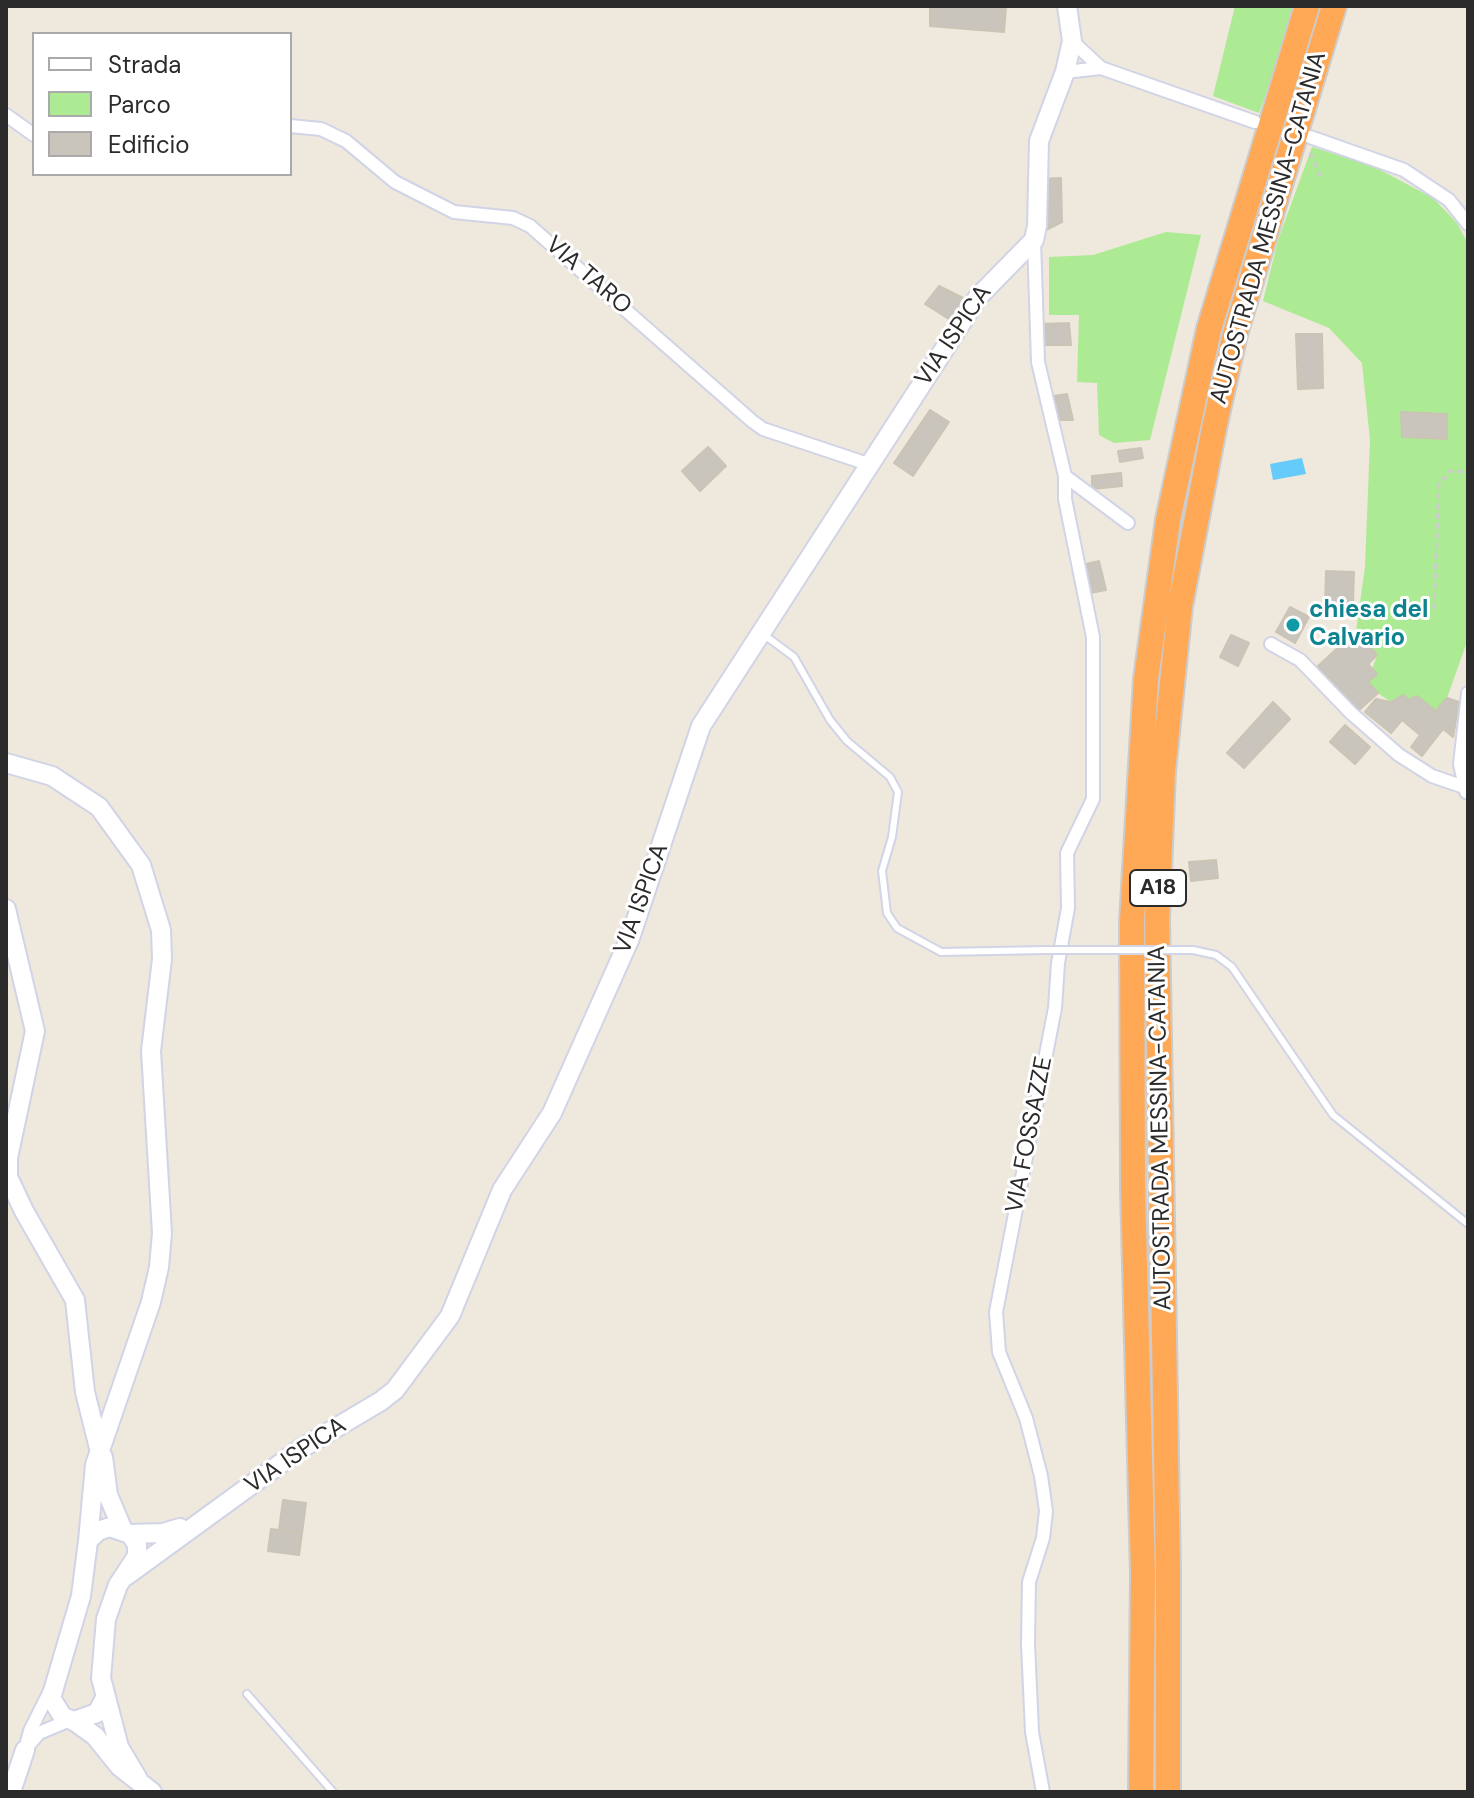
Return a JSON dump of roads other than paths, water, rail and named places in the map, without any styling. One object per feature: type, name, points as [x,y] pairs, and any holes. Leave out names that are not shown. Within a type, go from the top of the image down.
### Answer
[{"type":"highway","name":"AUTOSTRADA MESSINA-CATANIA","points":[[1141,1792],[1143,1574],[1133,1189],[1132,921],[1144,693],[1168,520],[1209,329],[1307,6]]},
{"type":"highway","name":"AUTOSTRADA MESSINA-CATANIA","points":[[1168,1792],[1169,1589],[1157,920],[1163,771],[1180,606],[1226,374],[1282,170],[1334,6]]},
{"type":"street","points":[[1067,6],[1072,41],[1065,72],[1039,141],[1034,240],[1038,362],[1065,476],[1128,523]]},
{"type":"street","points":[[1072,41],[1101,68],[1255,122]]},
{"type":"street","points":[[1065,72],[1101,68]]},
{"type":"street","points":[[6,115],[32,134]]},
{"type":"street","name":"VIA TARO","points":[[292,126],[321,129],[346,141],[395,182],[454,212],[513,218],[530,226],[763,429],[868,464]]},
{"type":"street","points":[[1310,137],[1404,170],[1449,200],[1468,224]]},
{"type":"street","name":"VIA ISPICA","points":[[212,1514],[302,1448],[395,1390],[450,1316],[502,1190],[552,1113],[630,938],[701,726],[978,297],[1034,240]]},
{"type":"street","name":"VIA FOSSAZZE","points":[[1043,1792],[1032,1732],[1028,1644],[1029,1582],[1043,1538],[1046,1511],[1041,1476],[1026,1418],[999,1352],[996,1312],[1055,1008],[1058,963],[1068,908],[1067,853],[1093,799],[1093,637],[1070,528],[1065,476]]},
{"type":"street","points":[[1271,644],[1300,660],[1351,713],[1399,755],[1432,776],[1466,791]]},
{"type":"street","points":[[1466,791],[1460,764],[1468,693]]},
{"type":"street","points":[[6,763],[52,776],[99,807],[141,865],[161,930],[162,959],[151,1065],[161,1245],[151,1302],[101,1442],[81,1596],[51,1698],[55,1710],[95,1736],[120,1767],[145,1786]]},
{"type":"street","points":[[6,909],[35,1031],[8,1158],[8,1177],[18,1202],[75,1300],[85,1392],[101,1442],[108,1495],[126,1531],[137,1544],[137,1556],[126,1576]]},
{"type":"street","points":[[85,1392],[114,1403]]},
{"type":"street","points":[[88,1541],[98,1531],[110,1527],[163,1533],[212,1514]]},
{"type":"street","points":[[145,1786],[119,1747],[104,1700],[100,1659],[106,1619],[118,1585],[126,1576],[212,1514]]},
{"type":"street","points":[[11,1792],[30,1731],[53,1686]]},
{"type":"street","points":[[25,1750],[39,1733],[97,1713],[104,1700]]},
{"type":"lane","points":[[763,634],[794,657],[830,720],[847,741],[890,777],[898,792],[892,837],[882,871],[887,913],[897,928],[941,952],[1193,950],[1216,955],[1232,967],[1333,1115],[1468,1224]]},
{"type":"lane","points":[[247,1694],[333,1792]]},
{"type":"water","points":[[1302,458],[1306,474],[1273,480],[1270,464]]},
{"type":"place","name":"chiesa del Calvario","points":[[1293,625]]}]
